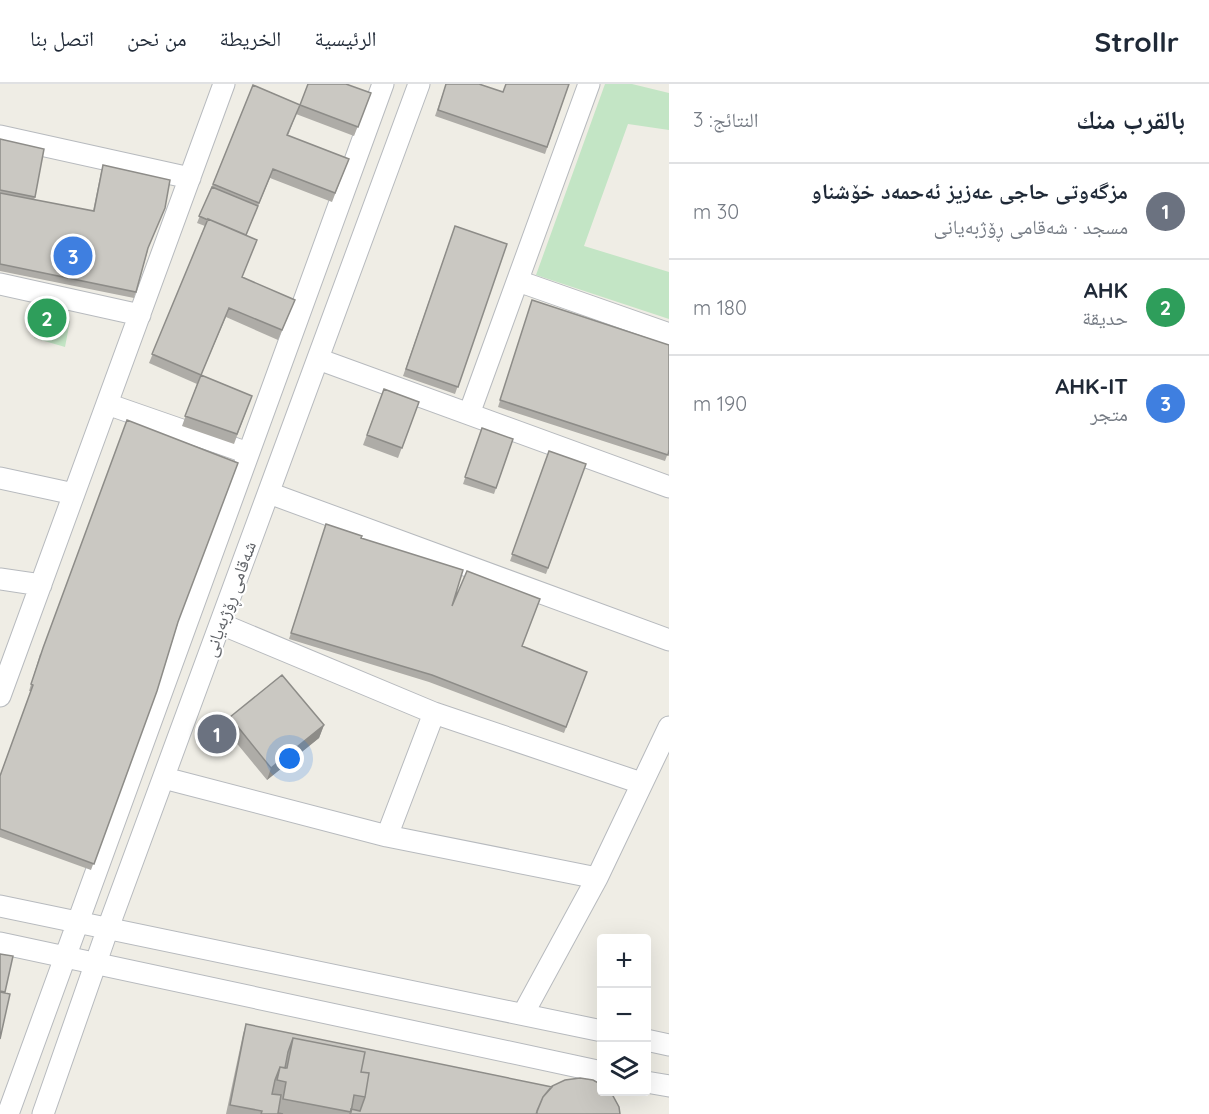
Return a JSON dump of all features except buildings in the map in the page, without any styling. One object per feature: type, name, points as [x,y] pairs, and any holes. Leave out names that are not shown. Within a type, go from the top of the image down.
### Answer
[{"type":"street","points":[[0,696],[224,84]]},
{"type":"street","name":"شەقامی ڕۆژبەیانی","points":[[8,1114],[383,84]]},
{"type":"street","name":"شەقامی ڕۆژبەیانی","points":[[43,1114],[108,928],[419,84]]},
{"type":"street","points":[[470,414],[589,84]]},
{"type":"street","points":[[0,136],[190,178]]},
{"type":"street","points":[[331,225],[363,237]]},
{"type":"street","points":[[518,281],[669,334]]},
{"type":"street","points":[[0,284],[140,315]]},
{"type":"street","points":[[318,359],[669,487]]},
{"type":"street","points":[[107,404],[248,453]]},
{"type":"street","points":[[0,478],[74,494]]},
{"type":"street","points":[[269,493],[669,640]]},
{"type":"street","points":[[0,579],[40,585]]},
{"type":"street","points":[[221,624],[434,713],[641,783]]},
{"type":"street","points":[[387,836],[434,713]]},
{"type":"street","points":[[523,1014],[597,878],[669,727]]},
{"type":"street","points":[[164,778],[387,836],[597,878]]},
{"type":"street","points":[[0,906],[597,1030]]},
{"type":"street","points":[[0,943],[597,1071]]},
{"type":"street","points":[[651,1041],[669,1044]]},
{"type":"street","points":[[651,1083],[669,1086]]},
{"type":"green space","points":[[605,84],[632,84],[669,93],[669,130],[628,124],[584,246],[669,272],[669,319],[536,275]]},
{"type":"green space","points":[[39,313],[70,321],[65,347],[34,338]]},
{"type":"place","name":"AHK-IT","points":[[73,256]]},
{"type":"place","name":"AHK","points":[[47,318]]},
{"type":"place","name":"مزگەوتی حاجی عەزیز ئەحمەد خۆشناو","points":[[217,734]]}]
